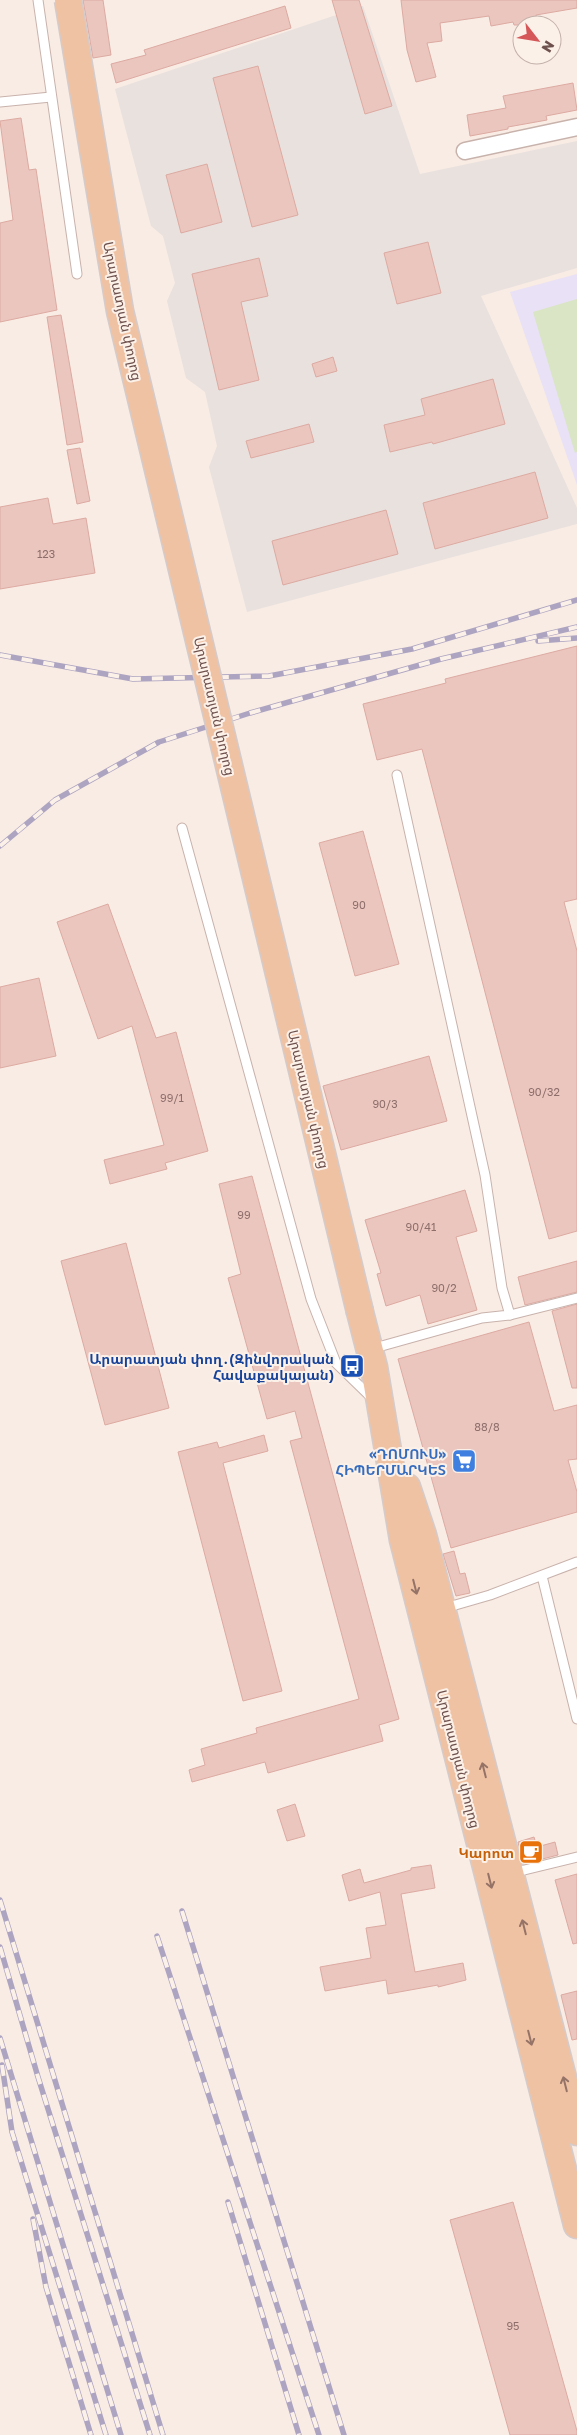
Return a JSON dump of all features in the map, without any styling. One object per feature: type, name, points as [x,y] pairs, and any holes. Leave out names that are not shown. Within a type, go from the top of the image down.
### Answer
[{"type":"main road","name":"Արարատյան փողոց","points":[[68,0],[120,311],[369,1350],[381,1407],[403,1540],[577,2224]]},
{"type":"main road","name":"Արարատյան փողոց","points":[[381,1407],[423,1535],[577,2132]]},
{"type":"street","points":[[465,151],[577,127]]},
{"type":"lane","points":[[38,0],[77,274]]},
{"type":"lane","points":[[0,102],[51,97]]},
{"type":"lane","points":[[398,775],[485,1175],[502,1288],[510,1315]]},
{"type":"lane","points":[[182,828],[311,1299],[323,1334],[336,1363],[381,1407]]},
{"type":"lane","points":[[369,1350],[482,1318],[510,1315],[577,1298]]},
{"type":"lane","points":[[442,1609],[542,1576],[577,1562]]},
{"type":"lane","points":[[542,1576],[577,1719]]},
{"type":"lane","points":[[510,1874],[577,1857]]},
{"type":"shaded area","points":[[363,6],[420,174],[577,141],[577,268],[481,296],[577,508],[577,524],[247,612],[209,467],[217,446],[205,392],[186,378],[167,301],[175,283],[163,236],[151,226],[115,89]]},
{"type":"shaded area","points":[[577,274],[577,485],[510,292]]},
{"type":"green space","points":[[577,299],[577,452],[575,453],[533,312]]},
{"type":"building","points":[[83,0],[103,0],[111,55],[93,58]]},
{"type":"building","points":[[332,0],[359,0],[392,106],[365,114]]},
{"type":"building","points":[[401,0],[577,0],[577,8],[536,15],[512,15],[512,22],[491,26],[489,16],[440,23],[442,41],[427,43],[436,77],[416,82],[407,50]]},
{"type":"building","points":[[285,6],[291,28],[116,83],[111,64],[146,55],[144,50]]},
{"type":"building","points":[[258,66],[298,215],[252,227],[213,78]]},
{"type":"building","points":[[573,83],[577,110],[546,116],[547,120],[470,136],[467,115],[506,108],[503,96]]},
{"type":"building","points":[[21,118],[29,170],[36,169],[57,310],[0,322],[0,223],[13,220],[0,121]]},
{"type":"building","points":[[207,164],[222,222],[181,233],[166,175]]},
{"type":"building","points":[[428,242],[441,293],[397,304],[384,253]]},
{"type":"building","points":[[259,258],[268,296],[241,302],[259,380],[219,390],[192,274]]},
{"type":"building","points":[[61,315],[83,442],[67,445],[47,317]]},
{"type":"building","points":[[333,357],[337,371],[316,377],[312,364]]},
{"type":"building","points":[[493,379],[505,424],[433,444],[432,442],[390,452],[384,425],[425,415],[421,399]]},
{"type":"building","points":[[309,424],[314,442],[251,458],[246,441]]},
{"type":"building","points":[[80,448],[90,501],[77,504],[67,450]]},
{"type":"building","points":[[535,472],[548,518],[435,549],[423,503]]},
{"type":"building","points":[[48,498],[53,524],[86,518],[95,573],[0,589],[0,507]]},
{"type":"building","points":[[386,510],[398,554],[283,585],[272,541]]},
{"type":"building","points":[[577,646],[577,899],[564,902],[577,951],[577,1231],[549,1239],[422,749],[377,760],[363,704],[446,683],[445,679]]},
{"type":"building","points":[[363,831],[399,964],[355,976],[319,843]]},
{"type":"building","points":[[108,904],[156,1038],[176,1032],[208,1151],[165,1163],[167,1169],[110,1184],[104,1160],[164,1145],[132,1026],[98,1039],[57,922]]},
{"type":"building","points":[[39,978],[56,1056],[0,1068],[0,987]]},
{"type":"building","points":[[429,1056],[447,1121],[341,1150],[323,1086]]},
{"type":"building","points":[[252,1176],[399,1719],[379,1725],[383,1741],[268,1773],[265,1762],[192,1782],[189,1770],[205,1765],[201,1749],[257,1733],[256,1728],[359,1699],[290,1441],[302,1438],[295,1411],[267,1419],[228,1278],[241,1274],[219,1184]]},
{"type":"building","points":[[465,1190],[477,1231],[456,1237],[477,1310],[428,1324],[420,1295],[386,1306],[377,1274],[381,1273],[365,1220]]},
{"type":"building","points":[[126,1243],[169,1408],[105,1425],[61,1261]]},
{"type":"building","points":[[577,1261],[577,1292],[525,1305],[518,1277]]},
{"type":"building","points":[[577,1304],[577,1388],[572,1388],[552,1311]]},
{"type":"building","points":[[529,1322],[554,1411],[577,1405],[577,1459],[568,1460],[577,1492],[577,1512],[451,1548],[398,1359]]},
{"type":"building","points":[[264,1435],[268,1451],[223,1463],[282,1691],[243,1701],[178,1452],[217,1442],[219,1448]]},
{"type":"building","points":[[454,1551],[460,1574],[465,1573],[470,1593],[456,1596],[443,1554]]},
{"type":"building","points":[[295,1804],[305,1836],[287,1841],[277,1810]]},
{"type":"building","points":[[534,1837],[537,1847],[555,1842],[558,1855],[523,1864],[518,1842]]},
{"type":"building","points":[[431,1865],[435,1888],[401,1894],[415,1972],[463,1963],[466,1980],[438,1987],[438,1985],[388,1994],[386,1980],[325,1991],[320,1967],[371,1958],[366,1928],[386,1925],[380,1892],[349,1901],[342,1875],[360,1869],[364,1883],[411,1870],[411,1868]]},
{"type":"building","points":[[577,1874],[577,1943],[573,1944],[555,1880]]},
{"type":"building","points":[[577,1991],[577,2039],[572,2040],[561,1995]]},
{"type":"building","points":[[513,2202],[577,2435],[510,2435],[450,2220]]},
{"type":"railway","points":[[0,655],[133,679],[269,676],[412,649],[577,600]]},
{"type":"railway","points":[[0,846],[55,800],[159,742],[250,713],[441,659],[577,627]]},
{"type":"railway","points":[[538,641],[577,638]]},
{"type":"railway","points":[[0,1900],[163,2435]]},
{"type":"railway","points":[[182,1911],[344,2435]]},
{"type":"railway","points":[[157,1936],[319,2435]]},
{"type":"railway","points":[[0,1947],[38,2077],[150,2435]]},
{"type":"railway","points":[[0,2038],[121,2435]]},
{"type":"railway","points":[[2,2065],[12,2132],[106,2435]]},
{"type":"railway","points":[[228,2202],[299,2435]]},
{"type":"railway","points":[[33,2219],[46,2287],[91,2435]]},
{"type":"place","name":"Արարատյան փող․(Զինվորական Հավաքակայան)","points":[[352,1366]]},
{"type":"place","name":"«ԴՈՄՈՒՍ» ՀԻՊԵՐՄԱՐԿԵՏ","points":[[464,1461]]},
{"type":"place","name":"Կարոտ","points":[[531,1852]]}]
